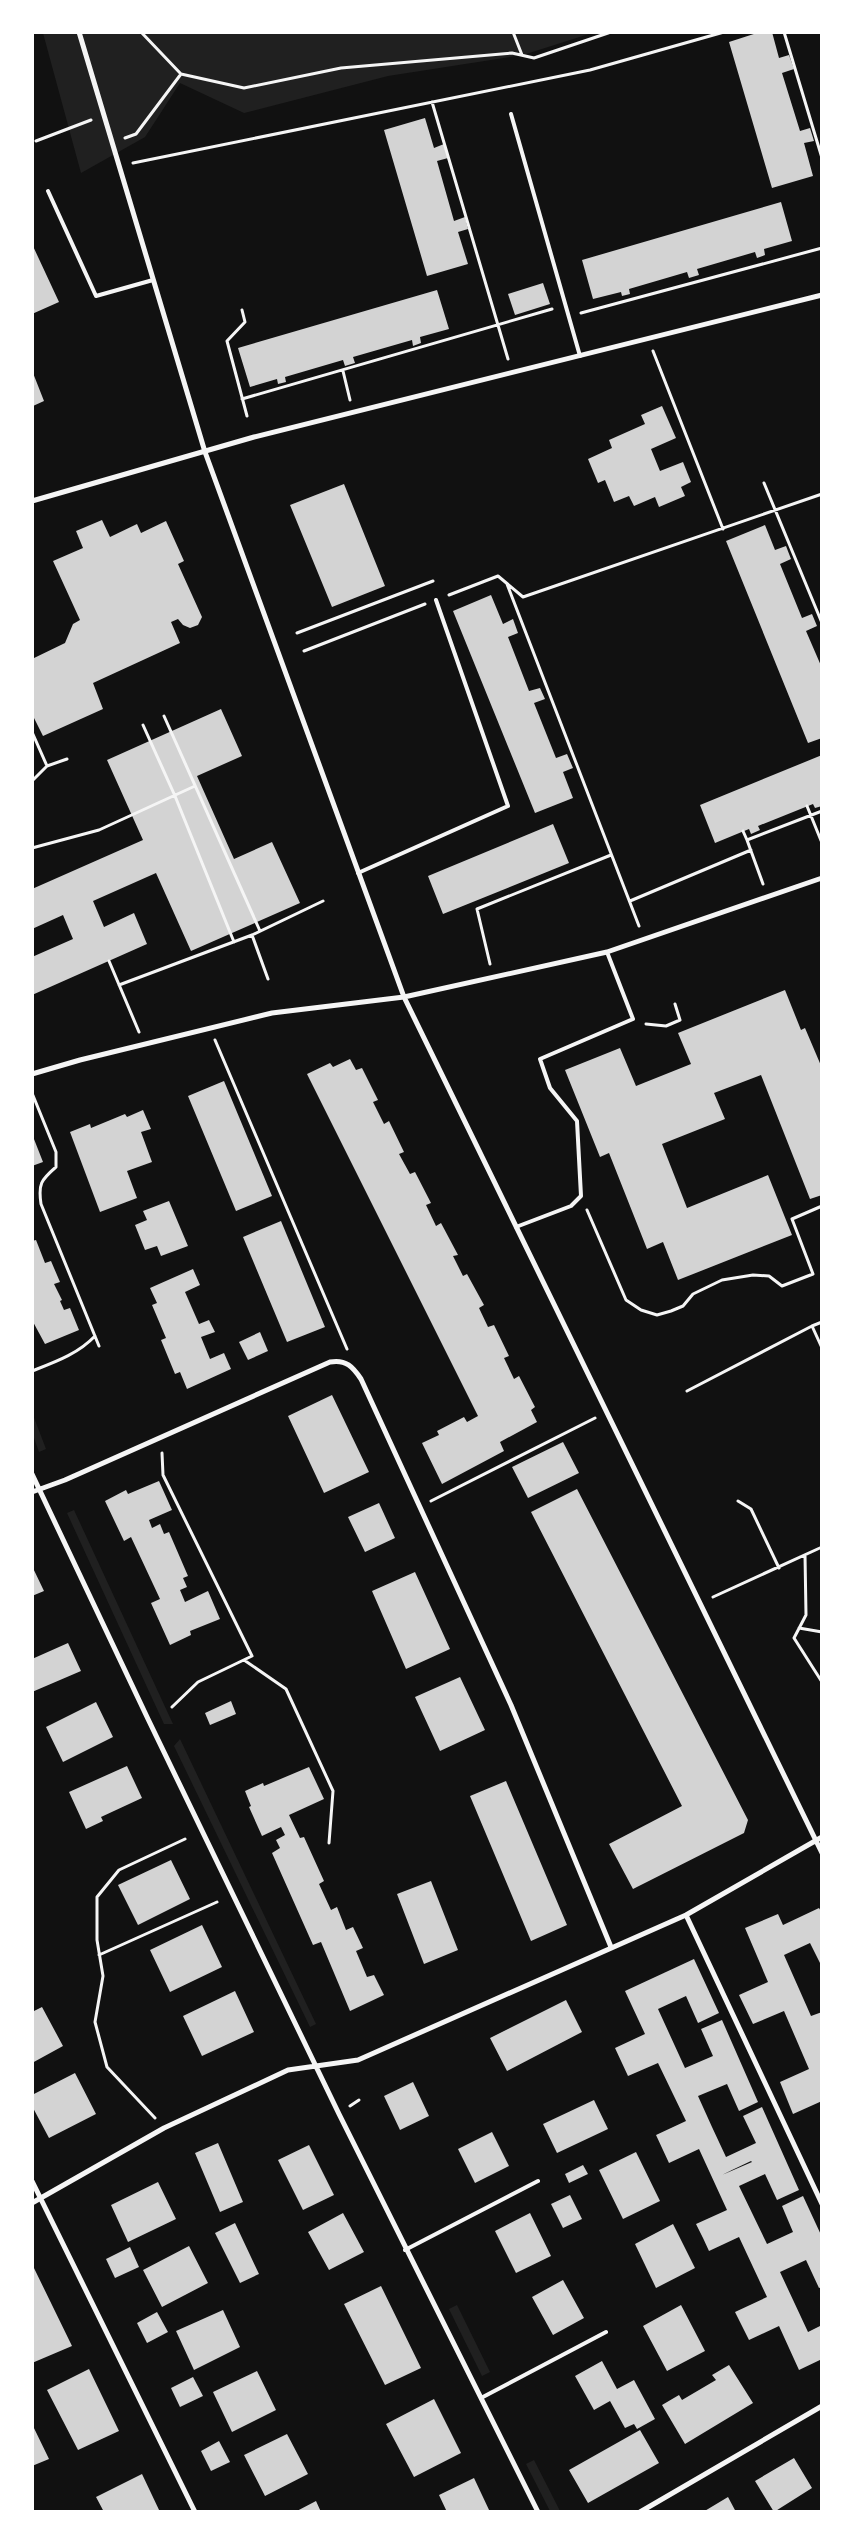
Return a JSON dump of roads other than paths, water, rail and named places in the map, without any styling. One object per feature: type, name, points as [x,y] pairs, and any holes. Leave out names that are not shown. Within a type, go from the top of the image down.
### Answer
[{"type":"street","points":[[80,32],[111,143],[205,452],[404,997],[822,1853]]},
{"type":"street","points":[[32,501],[254,438],[822,295]]},
{"type":"street","points":[[32,1074],[272,1013],[404,997],[607,952],[822,878]]},
{"type":"street","points":[[35,1491],[330,1362],[339,1360],[347,1363],[360,1380],[511,1705],[611,1947]]},
{"type":"street","points":[[32,1474],[35,1491],[405,2250],[538,2512]]},
{"type":"street","points":[[32,2203],[164,2128],[288,2070],[358,2060],[686,1915],[822,1837]]},
{"type":"street","points":[[686,1915],[822,2204]]},
{"type":"street","points":[[32,2182],[195,2512]]},
{"type":"street","points":[[640,2512],[822,2406]]},
{"type":"lane","points":[[510,114],[580,356]]},
{"type":"lane","points":[[48,191],[96,296],[152,280]]},
{"type":"lane","points":[[358,873],[508,806],[436,600]]},
{"type":"lane","points":[[516,1227],[571,1206],[581,1196],[577,1121],[550,1088],[540,1060],[557,1050],[633,1019],[607,952]]},
{"type":"lane","points":[[405,2250],[538,2181]]},
{"type":"lane","points":[[481,2398],[606,2332]]}]
